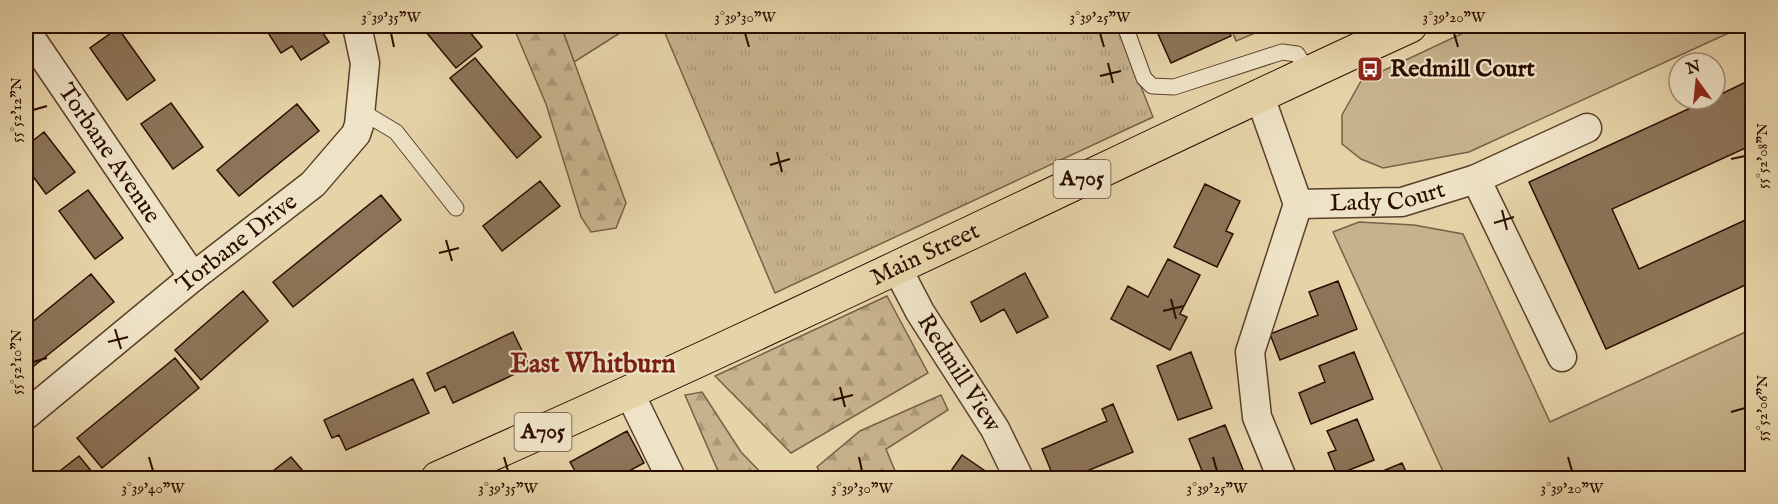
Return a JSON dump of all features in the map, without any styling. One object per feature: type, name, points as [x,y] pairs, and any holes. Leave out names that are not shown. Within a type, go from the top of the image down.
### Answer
[{"type":"main road","name":"Main Street","points":[[438,478],[897,268],[1259,94],[1410,26]]},
{"type":"street","name":"Torbane Drive","points":[[26,415],[193,277],[312,184],[356,134],[361,111],[365,63],[357,26]]},
{"type":"street","name":"Torbane Avenue","points":[[26,31],[193,277]]},
{"type":"street","points":[[1259,94],[1298,204],[1250,352],[1257,417],[1282,478]]},
{"type":"street","name":"Lady Court","points":[[1298,204],[1402,202],[1476,179],[1587,128]]},
{"type":"street","name":"Lady Court","points":[[1476,179],[1563,357]]},
{"type":"street","name":"Redmill View","points":[[897,268],[920,312],[995,429],[1019,478]]},
{"type":"street","points":[[638,388],[671,478]]},
{"type":"lane","points":[[1125,26],[1144,78],[1152,86],[1174,87],[1282,51],[1298,54],[1308,72]]},
{"type":"lane","points":[[361,111],[396,132],[456,208]]},
{"type":"green space","points":[[513,26],[561,26],[626,203],[616,228],[591,232],[581,217],[546,104]]},
{"type":"green space","points":[[561,26],[631,26],[574,62]]},
{"type":"green space","points":[[662,26],[1117,26],[1153,117],[775,293]]},
{"type":"green space","points":[[1230,26],[1272,26],[1236,41]]},
{"type":"green space","points":[[1478,26],[1744,26],[1689,51],[1667,51],[1667,61],[1469,152],[1383,168],[1361,159],[1342,144],[1342,115],[1361,81]]},
{"type":"green space","points":[[1359,222],[1414,225],[1463,234],[1550,422],[1752,329],[1752,478],[1446,478],[1333,232]]},
{"type":"green space","points":[[887,296],[928,373],[791,453],[715,376]]},
{"type":"green space","points":[[702,392],[741,452],[766,478],[721,478],[685,395]]},
{"type":"green space","points":[[941,395],[948,410],[886,449],[898,478],[823,478],[817,467],[860,431]]},
{"type":"building","points":[[268,26],[318,26],[329,42],[301,60],[292,46],[281,53],[265,28]]},
{"type":"building","points":[[421,26],[465,26],[482,47],[456,68]]},
{"type":"building","points":[[1178,26],[1226,26],[1231,36],[1171,63],[1158,34]]},
{"type":"building","points":[[118,28],[155,80],[127,100],[90,48]]},
{"type":"building","points":[[475,58],[541,137],[517,158],[450,78]]},
{"type":"building","points":[[1752,79],[1752,145],[1612,209],[1639,269],[1752,217],[1752,282],[1606,349],[1529,182],[1684,111],[1727,111],[1727,91]]},
{"type":"building","points":[[26,98],[33,108],[26,114]]},
{"type":"building","points":[[171,103],[203,147],[173,169],[141,124]]},
{"type":"building","points":[[297,104],[319,131],[239,196],[217,170]]},
{"type":"building","points":[[44,132],[75,172],[46,194],[26,167],[26,146]]},
{"type":"building","points":[[540,181],[560,206],[502,251],[483,226]]},
{"type":"building","points":[[1205,184],[1240,201],[1226,231],[1233,234],[1217,267],[1174,247]]},
{"type":"building","points":[[88,190],[123,238],[95,259],[59,211]]},
{"type":"building","points":[[381,195],[401,220],[293,307],[273,282]]},
{"type":"building","points":[[1168,259],[1200,275],[1180,314],[1187,317],[1170,350],[1111,319],[1128,286],[1148,297]]},
{"type":"building","points":[[1025,273],[1048,317],[1017,333],[1004,309],[981,322],[971,302]]},
{"type":"building","points":[[91,274],[114,302],[29,370],[26,366],[26,327]]},
{"type":"building","points":[[1338,281],[1357,329],[1280,360],[1270,334],[1318,315],[1309,292]]},
{"type":"building","points":[[243,291],[268,321],[201,380],[175,350]]},
{"type":"building","points":[[513,332],[530,367],[453,403],[445,386],[435,391],[427,373]]},
{"type":"building","points":[[1191,352],[1212,408],[1178,420],[1157,366]]},
{"type":"building","points":[[1354,352],[1373,399],[1311,424],[1299,393],[1325,382],[1319,366]]},
{"type":"building","points":[[175,358],[199,388],[102,468],[77,438]]},
{"type":"building","points":[[413,379],[429,413],[346,450],[339,435],[332,438],[324,420]]},
{"type":"building","points":[[1113,404],[1133,452],[1070,478],[1054,478],[1042,449],[1107,421],[1102,409]]},
{"type":"building","points":[[1357,419],[1374,460],[1337,475],[1328,453],[1336,450],[1327,431]]},
{"type":"building","points":[[1225,425],[1244,472],[1228,478],[1205,478],[1189,439]]},
{"type":"building","points":[[627,431],[644,463],[616,478],[579,478],[570,462]]},
{"type":"building","points":[[962,455],[991,475],[989,478],[946,478]]},
{"type":"building","points":[[79,456],[97,478],[51,478]]},
{"type":"building","points":[[291,457],[309,478],[264,478]]},
{"type":"building","points":[[1402,463],[1409,478],[1375,478],[1373,475]]},
{"type":"place","name":"Redmill Court","points":[[1370,69]]},
{"type":"district","name":"East Whitburn","points":[[593,365]]}]
